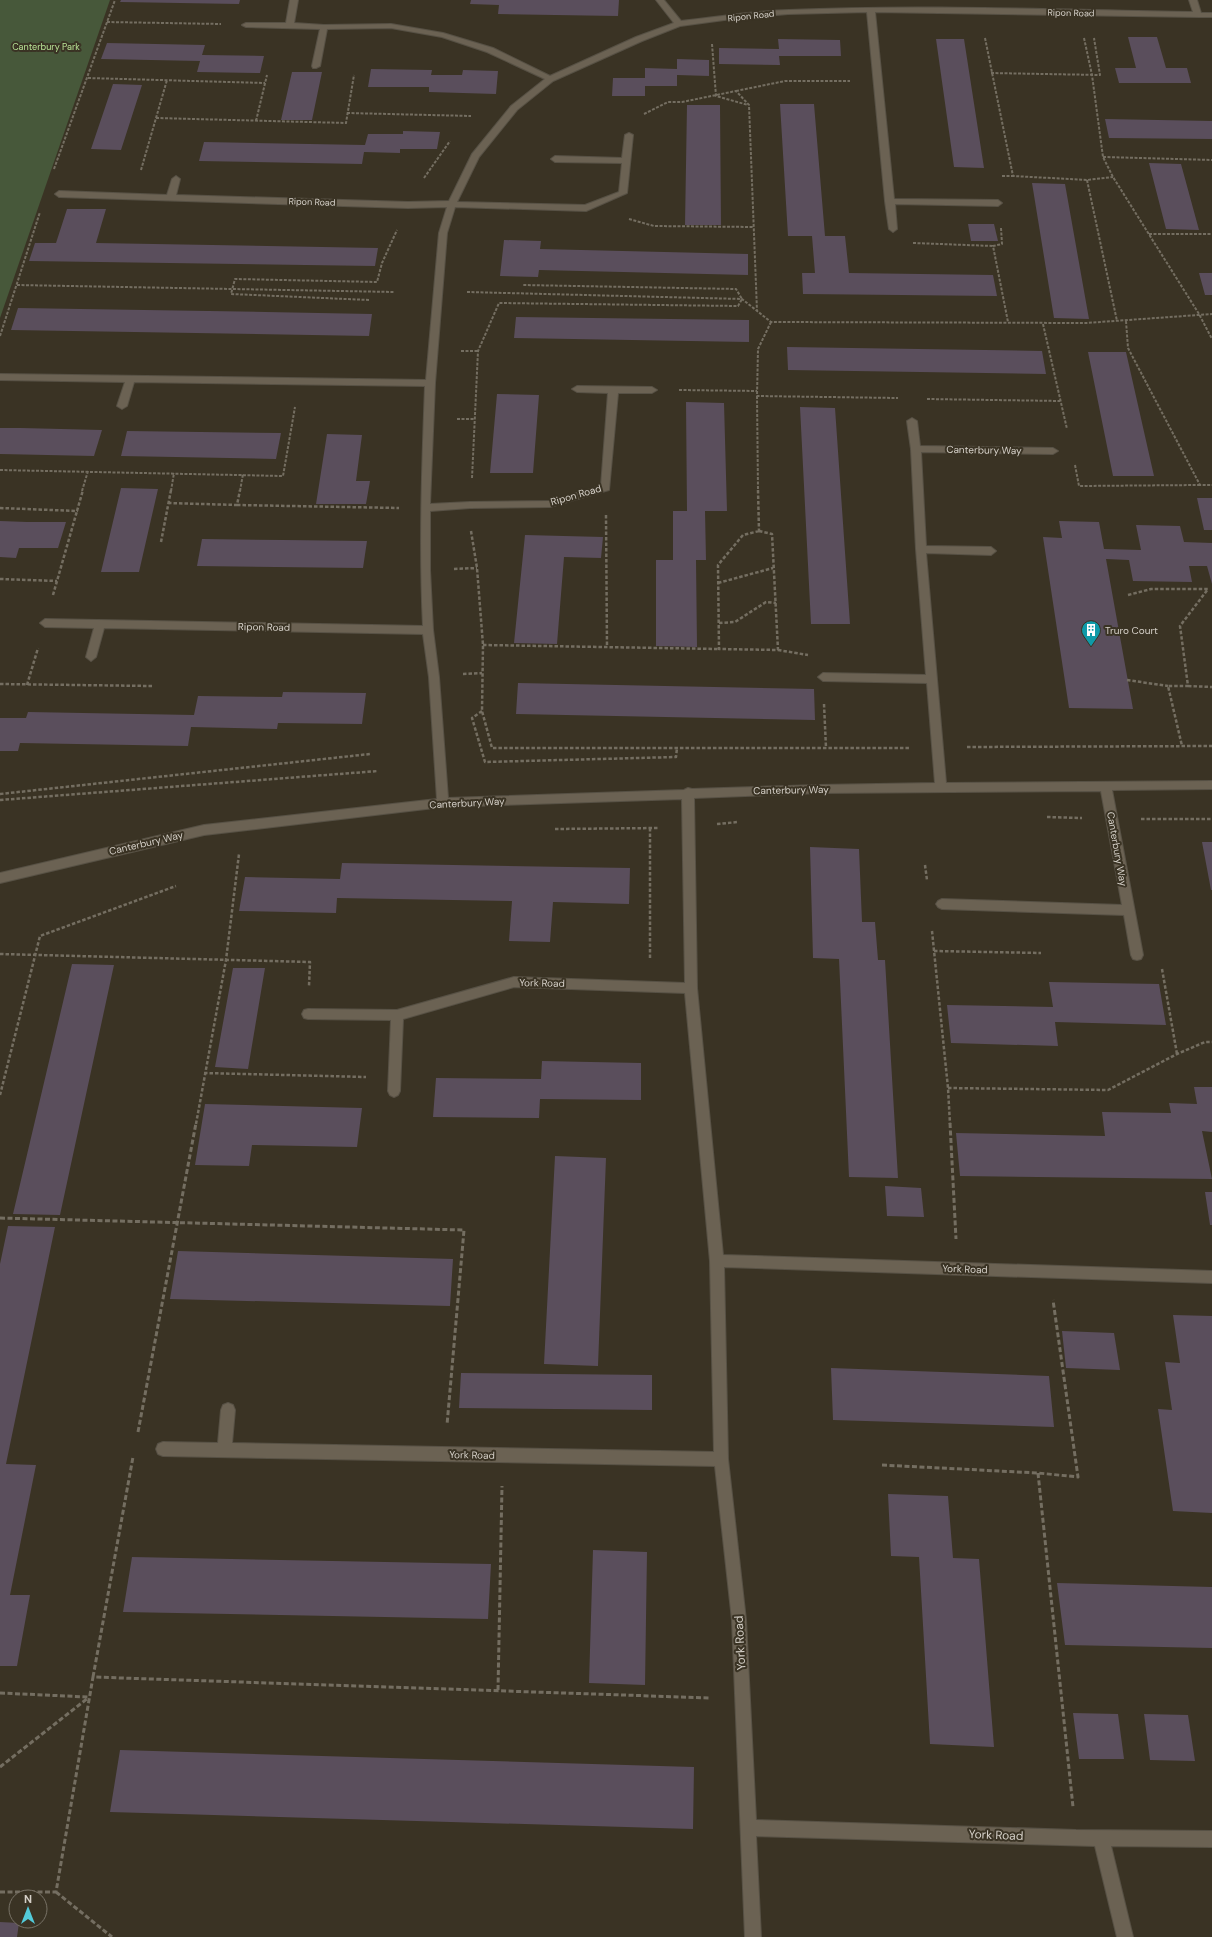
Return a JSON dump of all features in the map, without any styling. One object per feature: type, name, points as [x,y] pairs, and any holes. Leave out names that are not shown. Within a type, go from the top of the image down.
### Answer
[{"type":"street","points":[[290,25],[294,0]]},
{"type":"street","points":[[660,0],[679,24]]},
{"type":"street","points":[[944,0],[945,11]]},
{"type":"street","points":[[1193,0],[1198,15]]},
{"type":"street","points":[[871,10],[893,229]]},
{"type":"street","name":"Ripon Road","points":[[443,803],[434,677],[428,630],[425,570],[425,508],[430,383],[443,233],[452,204],[475,156],[514,108],[550,79],[639,39],[679,24],[781,13],[871,10],[1212,15]]},
{"type":"street","points":[[246,24],[324,27],[391,26],[443,35],[490,50],[550,79]]},
{"type":"street","points":[[316,66],[324,27]]},
{"type":"street","name":"Ripon Road","points":[[59,194],[408,205],[452,204],[588,207],[623,193],[629,135]]},
{"type":"street","points":[[555,159],[626,161]]},
{"type":"street","points":[[172,197],[176,180]]},
{"type":"street","points":[[889,201],[998,203]]},
{"type":"street","points":[[4,377],[130,380],[430,383]]},
{"type":"street","points":[[122,406],[130,380]]},
{"type":"street","points":[[577,389],[652,390]]},
{"type":"street","name":"Ripon Road","points":[[425,508],[470,505],[550,504],[606,488],[613,390]]},
{"type":"street","points":[[912,421],[916,449],[921,549],[941,788]]},
{"type":"street","name":"Canterbury Way","points":[[916,449],[1053,451]]},
{"type":"street","points":[[921,549],[992,551]]},
{"type":"street","name":"Ripon Road","points":[[45,623],[428,630]]},
{"type":"street","points":[[91,657],[100,624]]},
{"type":"street","points":[[823,677],[931,679]]},
{"type":"street","name":"Canterbury Way","points":[[0,878],[204,830],[443,803],[688,792],[1212,785]]},
{"type":"street","name":"Canterbury Way","points":[[1106,787],[1137,955]]},
{"type":"street","name":"York Road","points":[[688,792],[691,988],[717,1261],[721,1459],[739,1620],[753,1937]]},
{"type":"street","points":[[942,904],[1128,910]]},
{"type":"street","name":"York Road","points":[[308,1014],[397,1015],[514,982],[691,988]]},
{"type":"street","points":[[394,1091],[397,1015]]},
{"type":"street","name":"York Road","points":[[717,1261],[1212,1277]]},
{"type":"street","points":[[224,1450],[228,1410]]},
{"type":"street","name":"York Road","points":[[163,1449],[721,1459]]},
{"type":"street","name":"York Road","points":[[748,1828],[1076,1838],[1212,1839]]},
{"type":"street","points":[[1101,1838],[1125,1937]]},
{"type":"path","points":[[980,12],[1013,176]]},
{"type":"path","points":[[107,22],[246,24]]},
{"type":"path","points":[[1083,33],[1092,74],[1103,157],[1113,177],[1199,314],[1212,338]]},
{"type":"path","points":[[992,73],[1100,75],[1094,33]]},
{"type":"path","points":[[712,44],[716,96]]},
{"type":"path","points":[[256,121],[267,74]]},
{"type":"path","points":[[156,118],[346,123],[354,75]]},
{"type":"path","points":[[88,78],[265,83]]},
{"type":"path","points":[[133,196],[167,80]]},
{"type":"path","points":[[629,135],[641,136],[643,114],[668,102],[682,102],[716,96],[785,81],[878,81]]},
{"type":"path","points":[[736,91],[748,105],[757,311]]},
{"type":"path","points":[[716,96],[748,105]]},
{"type":"path","points":[[347,113],[472,116]]},
{"type":"path","points":[[1103,157],[1212,160]]},
{"type":"path","points":[[893,229],[896,242],[993,246],[1002,244],[998,203],[993,176],[1087,180],[1113,177]]},
{"type":"path","points":[[1087,180],[1117,321]]},
{"type":"path","points":[[588,207],[654,226],[753,228]]},
{"type":"path","points":[[1148,234],[1212,234]]},
{"type":"path","points":[[993,246],[1008,322]]},
{"type":"path","points":[[17,285],[394,292]]},
{"type":"path","points":[[523,285],[736,289],[742,299],[771,322],[1008,322],[1043,324],[1126,321],[1212,314]]},
{"type":"path","points":[[467,292],[742,299]]},
{"type":"path","points":[[742,299],[738,306],[499,303],[478,351],[469,521],[477,568],[483,645],[482,711],[492,748],[937,748],[1212,746]]},
{"type":"path","points":[[1126,321],[1128,348],[1200,485]]},
{"type":"path","points":[[759,531],[756,396],[758,349],[771,322]]},
{"type":"path","points":[[1043,324],[1068,436]]},
{"type":"path","points":[[0,470],[283,476],[299,382]]},
{"type":"path","points":[[652,390],[757,391]]},
{"type":"path","points":[[756,396],[900,398]]},
{"type":"path","points":[[923,399],[1060,401]]},
{"type":"path","points":[[1074,465],[1079,486],[1212,485]]},
{"type":"path","points":[[0,508],[77,511],[88,471]]},
{"type":"path","points":[[161,542],[174,473]]},
{"type":"path","points":[[237,505],[243,474]]},
{"type":"path","points":[[606,488],[607,647]]},
{"type":"path","points":[[168,503],[425,508]]},
{"type":"path","points":[[483,645],[607,647],[719,649],[778,650],[772,534],[759,531],[743,535],[718,565],[719,649]]},
{"type":"path","points":[[718,583],[773,568]]},
{"type":"path","points":[[0,579],[57,581]]},
{"type":"path","points":[[1128,595],[1151,589],[1208,589],[1180,626],[1188,686]]},
{"type":"path","points":[[719,623],[734,622],[766,602],[776,603]]},
{"type":"path","points":[[1127,680],[1168,686],[1212,687]]},
{"type":"path","points":[[0,684],[152,686]]},
{"type":"path","points":[[1168,686],[1182,746]]},
{"type":"path","points":[[482,711],[472,718],[485,762],[676,757],[677,748]]},
{"type":"path","points":[[0,794],[370,754]]},
{"type":"path","points":[[0,800],[378,771]]},
{"type":"path","points":[[1111,819],[1212,819]]},
{"type":"path","points":[[650,828],[650,986]]},
{"type":"path","points":[[926,865],[928,888]]},
{"type":"path","points":[[0,1095],[40,936],[176,886]]},
{"type":"path","points":[[932,927],[948,1088],[958,1269]]},
{"type":"path","points":[[934,951],[1041,953]]},
{"type":"path","points":[[0,954],[310,962],[308,1014]]},
{"type":"path","points":[[1137,955],[1161,962],[1177,1054]]},
{"type":"path","points":[[948,1088],[1108,1090],[1177,1054],[1205,1042],[1212,1042]]},
{"type":"path","points":[[204,1073],[394,1077]]},
{"type":"path","points":[[0,1218],[464,1230],[444,1454]]},
{"type":"path","points":[[882,1465],[1038,1473],[1078,1477],[1048,1271]]},
{"type":"path","points":[[498,1690],[503,1455]]},
{"type":"path","points":[[1038,1473],[1076,1838]]},
{"type":"path","points":[[56,1892],[92,1677],[743,1699]]},
{"type":"path","points":[[0,1692],[89,1697]]},
{"type":"path","points":[[0,1767],[89,1697]]},
{"type":"path","points":[[0,1892],[56,1892],[112,1937]]},
{"type":"green space","name":"Canterbury Park","points":[[0,0],[110,0],[0,318]]},
{"type":"building","points":[[121,0],[240,0],[239,4],[120,2]]},
{"type":"building","points":[[471,0],[619,0],[618,16],[498,14],[499,5],[470,4]]},
{"type":"building","points":[[1128,37],[1157,37],[1166,68],[1187,68],[1191,83],[1119,83],[1115,68],[1136,68]]},
{"type":"building","points":[[778,39],[840,40],[841,56],[779,56],[780,65],[719,64],[719,48],[779,49]]},
{"type":"building","points":[[936,39],[964,39],[984,168],[954,167]]},
{"type":"building","points":[[107,43],[205,45],[202,55],[264,56],[260,73],[197,72],[200,61],[101,59]]},
{"type":"building","points":[[677,59],[709,60],[709,76],[677,75],[677,86],[645,86],[645,96],[612,96],[613,78],[645,78],[645,68],[677,69]]},
{"type":"building","points":[[371,69],[432,70],[431,75],[462,75],[463,70],[498,71],[496,94],[429,92],[429,87],[368,87]]},
{"type":"building","points":[[292,72],[322,72],[312,120],[281,120]]},
{"type":"building","points":[[113,84],[142,85],[121,150],[91,149]]},
{"type":"building","points":[[780,104],[814,104],[825,236],[845,236],[849,273],[993,275],[997,296],[803,294],[802,273],[815,273],[812,236],[788,236]]},
{"type":"building","points":[[687,105],[720,105],[721,225],[685,225]]},
{"type":"building","points":[[1105,119],[1212,121],[1212,139],[1109,138]]},
{"type":"building","points":[[403,131],[440,132],[437,149],[400,149],[400,153],[364,152],[362,164],[199,161],[204,142],[365,145],[368,134],[403,134]]},
{"type":"building","points":[[1149,163],[1181,164],[1199,230],[1166,229]]},
{"type":"building","points":[[1032,183],[1065,184],[1089,319],[1054,318]]},
{"type":"building","points":[[67,209],[106,209],[96,243],[378,248],[375,266],[29,261],[35,243],[56,243]]},
{"type":"building","points":[[968,224],[994,224],[998,241],[971,241]]},
{"type":"building","points":[[504,240],[541,241],[540,249],[748,254],[748,275],[539,270],[538,277],[500,276]]},
{"type":"building","points":[[1199,273],[1212,273],[1212,295],[1205,295]]},
{"type":"building","points":[[18,308],[372,314],[369,336],[11,330]]},
{"type":"building","points":[[516,317],[749,320],[749,342],[514,338]]},
{"type":"building","points":[[787,347],[1042,351],[1046,374],[788,370]]},
{"type":"building","points":[[1088,352],[1126,352],[1154,476],[1113,476]]},
{"type":"building","points":[[497,394],[539,395],[533,473],[490,473]]},
{"type":"building","points":[[686,402],[724,403],[727,511],[705,511],[706,560],[696,560],[697,647],[656,646],[656,560],[673,560],[673,511],[687,511]]},
{"type":"building","points":[[800,407],[835,408],[850,624],[811,624]]},
{"type":"building","points":[[0,428],[102,430],[94,456],[0,454]]},
{"type":"building","points":[[127,431],[281,433],[276,459],[121,456]]},
{"type":"building","points":[[327,434],[362,435],[356,481],[370,481],[366,504],[316,504]]},
{"type":"building","points":[[121,488],[158,489],[139,572],[101,572]]},
{"type":"building","points":[[1197,498],[1212,498],[1212,530],[1204,530]]},
{"type":"building","points":[[0,521],[66,522],[58,548],[19,548],[16,558],[0,557]]},
{"type":"building","name":"Truro Court","points":[[1059,521],[1099,522],[1104,549],[1141,550],[1136,525],[1180,526],[1184,542],[1212,543],[1212,584],[1207,566],[1189,566],[1192,582],[1133,581],[1129,560],[1106,559],[1133,709],[1069,708],[1043,537],[1062,538]]},
{"type":"building","points":[[525,535],[603,537],[601,558],[564,557],[557,644],[514,643]]},
{"type":"building","points":[[202,539],[367,541],[363,568],[197,566]]},
{"type":"building","points":[[518,683],[814,689],[815,720],[516,714]]},
{"type":"building","points":[[283,692],[366,693],[362,724],[278,723],[277,729],[191,727],[188,746],[20,743],[18,751],[0,751],[0,718],[26,718],[28,712],[194,715],[198,696],[282,697]]},
{"type":"building","points":[[1202,842],[1212,842],[1212,890],[1211,890]]},
{"type":"building","points":[[810,847],[859,849],[862,922],[875,922],[878,960],[885,960],[898,1178],[849,1177],[839,959],[813,958]]},
{"type":"building","points":[[342,863],[630,868],[629,904],[553,902],[550,942],[509,941],[512,901],[337,898],[336,913],[239,911],[245,877],[340,879]]},
{"type":"building","points":[[72,964],[114,965],[60,1215],[13,1214]]},
{"type":"building","points":[[233,968],[265,968],[248,1069],[215,1067]]},
{"type":"building","points":[[1049,982],[1159,984],[1166,1025],[1055,1022],[1058,1046],[951,1043],[947,1005],[1053,1007]]},
{"type":"building","points":[[542,1061],[641,1063],[641,1100],[540,1099],[539,1118],[433,1117],[436,1078],[541,1079]]},
{"type":"building","points":[[1194,1087],[1212,1087],[1212,1132],[1202,1131],[1212,1179],[960,1176],[956,1133],[1105,1136],[1102,1112],[1171,1113],[1169,1103],[1197,1104]]},
{"type":"building","points":[[205,1104],[362,1108],[357,1147],[252,1145],[249,1166],[195,1165]]},
{"type":"building","points":[[555,1156],[606,1158],[598,1366],[544,1364]]},
{"type":"building","points":[[885,1186],[921,1188],[924,1217],[887,1216]]},
{"type":"building","points":[[1205,1192],[1212,1192],[1212,1225],[1210,1225]]},
{"type":"building","points":[[8,1226],[55,1227],[6,1464],[36,1465],[10,1595],[30,1595],[17,1666],[0,1666],[0,1264]]},
{"type":"building","points":[[178,1251],[453,1259],[450,1306],[170,1299]]},
{"type":"building","points":[[1173,1315],[1212,1316],[1212,1513],[1173,1511],[1158,1409],[1172,1410],[1165,1362],[1180,1363]]},
{"type":"building","points":[[1062,1331],[1114,1333],[1120,1370],[1066,1368]]},
{"type":"building","points":[[831,1368],[1049,1376],[1054,1427],[833,1420]]},
{"type":"building","points":[[461,1373],[652,1375],[652,1410],[459,1408]]},
{"type":"building","points":[[888,1494],[948,1496],[953,1558],[979,1559],[994,1747],[930,1744],[919,1557],[891,1556]]},
{"type":"building","points":[[593,1550],[647,1552],[645,1685],[589,1683]]},
{"type":"building","points":[[132,1557],[491,1564],[488,1619],[123,1612]]},
{"type":"building","points":[[1057,1583],[1212,1587],[1212,1648],[1065,1645]]},
{"type":"building","points":[[1073,1713],[1118,1714],[1124,1759],[1079,1759]]},
{"type":"building","points":[[1144,1714],[1188,1715],[1195,1761],[1150,1760]]},
{"type":"building","points":[[120,1750],[694,1767],[693,1829],[110,1812]]},
{"type":"building","points":[[0,1922],[8,1922],[8,1929],[18,1929],[17,1937],[0,1937]]},
{"type":"place","name":"Truro Court","points":[[1091,647]]}]
